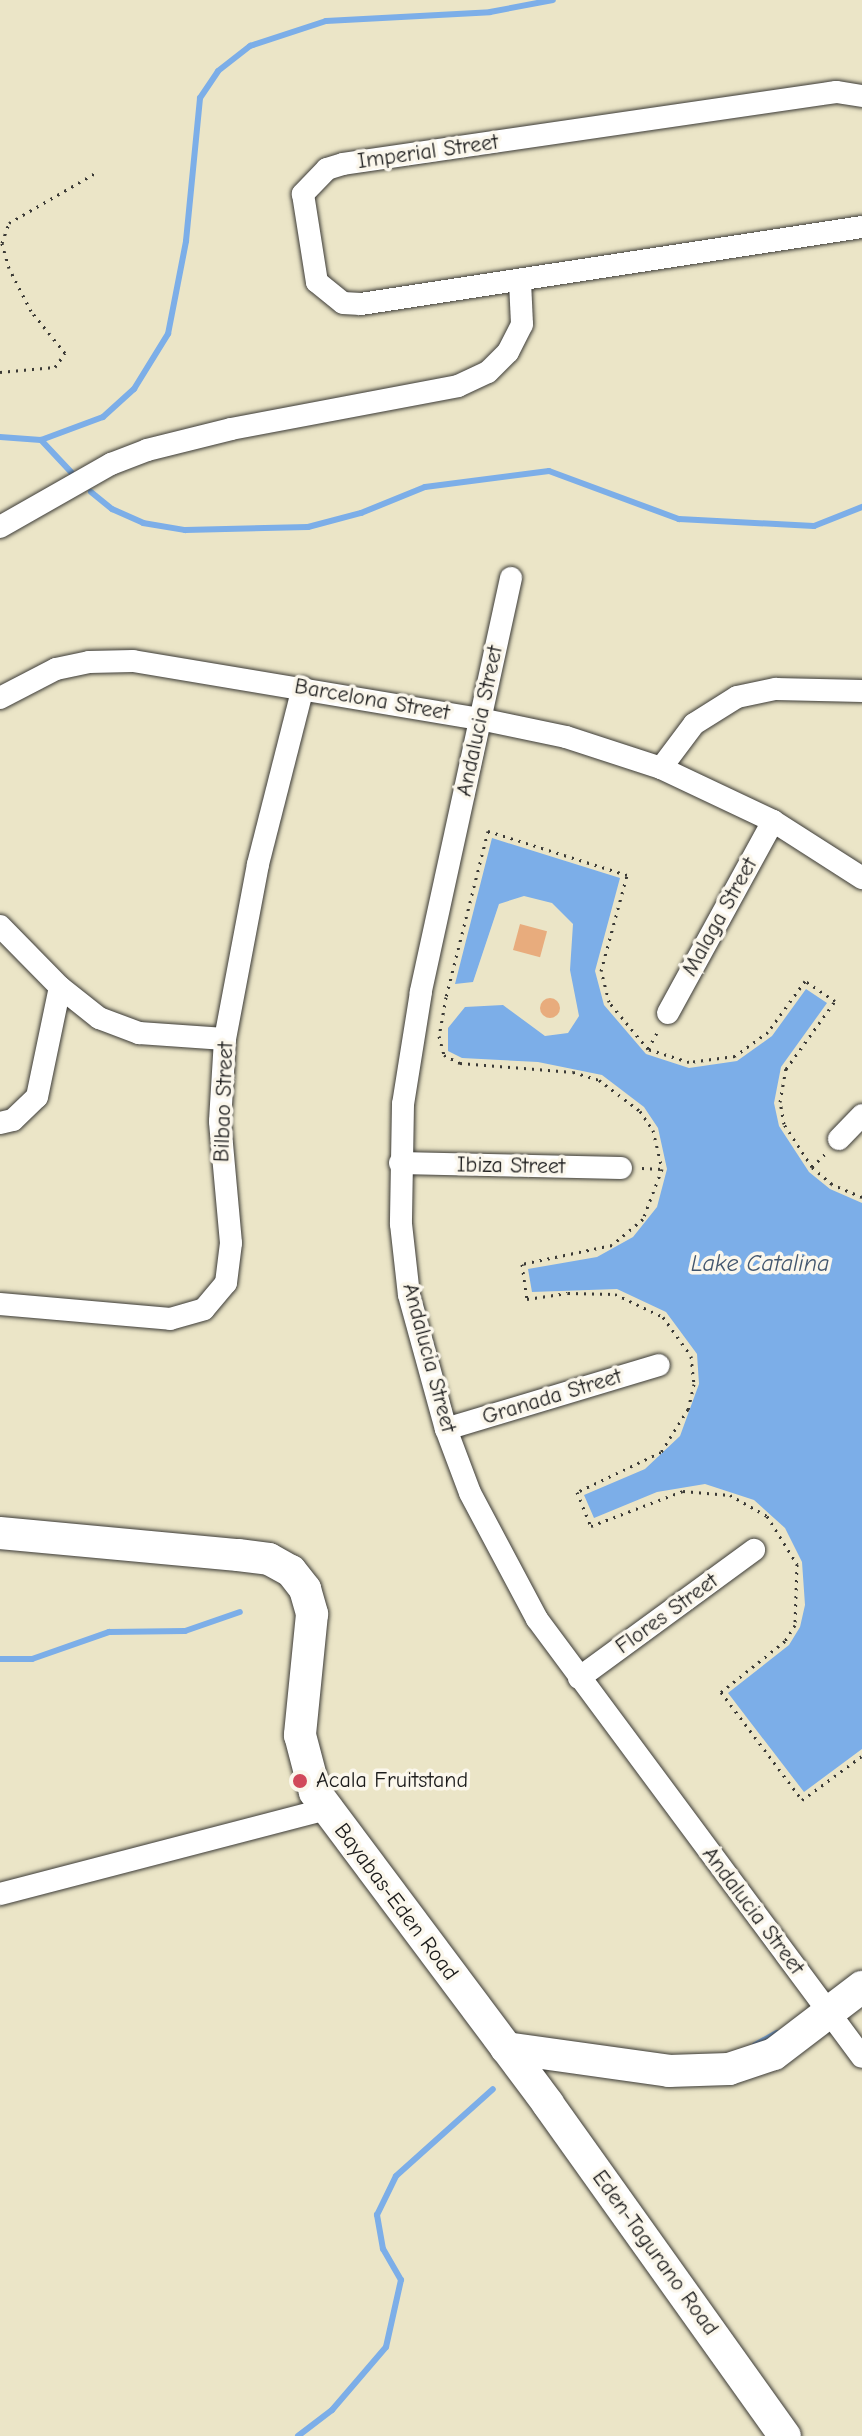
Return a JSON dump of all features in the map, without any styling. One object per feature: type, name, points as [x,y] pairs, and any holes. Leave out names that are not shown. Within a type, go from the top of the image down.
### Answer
[{"type":"street","name":"Imperial Street","points":[[862,96],[836,92],[343,164],[327,169],[303,194],[313,273],[327,294],[343,303],[520,281],[862,227]]},
{"type":"street","points":[[0,527],[111,464],[147,450],[231,429],[458,386],[488,372],[508,352],[522,324],[520,281]]},
{"type":"street","name":"Andalucia Street","points":[[511,578],[421,992],[403,1104],[400,1163],[409,1295],[446,1429],[503,1561],[579,1678],[844,2018],[862,2057]]},
{"type":"street","name":"Barcelona Street","points":[[0,698],[56,669],[89,662],[172,665],[480,719],[566,737],[661,768],[773,821],[862,878]]},
{"type":"street","name":"Bilbao Street","points":[[0,1304],[170,1319],[189,1317],[217,1297],[231,1267],[221,1177],[225,1039],[258,864],[303,688]]},
{"type":"street","points":[[661,768],[694,724],[737,697],[776,689],[862,691]]},
{"type":"street","name":"Malaga Street","points":[[668,1013],[773,821]]},
{"type":"street","points":[[0,926],[60,987],[119,1027],[225,1039]]},
{"type":"street","points":[[0,1123],[13,1120],[37,1097],[60,987]]},
{"type":"street","points":[[839,1139],[862,1115]]},
{"type":"street","name":"Ibiza Street","points":[[400,1163],[621,1168]]},
{"type":"street","name":"Granada Street","points":[[446,1429],[659,1365]]},
{"type":"street","name":"Bayabas-Eden Road","points":[[0,1533],[269,1559],[291,1571],[305,1589],[312,1614],[302,1755],[326,1809],[515,2060]]},
{"type":"street","name":"Flores Street","points":[[579,1678],[754,1550]]},
{"type":"street","points":[[0,1894],[326,1809]]},
{"type":"street","points":[[515,2060],[570,2078],[667,2091],[733,2089],[783,2071],[844,2018],[862,1987]]},
{"type":"street","points":[[515,2060],[710,2072],[774,2054],[844,2018]]},
{"type":"street","name":"Eden-Tagurano Road","points":[[515,2060],[785,2436]]},
{"type":"street","points":[[548,2104],[553,2090],[570,2078]]},
{"type":"path","points":[[0,372],[55,367],[65,353],[31,311],[9,268],[2,243],[9,223],[97,172]]},
{"type":"path","points":[[862,1197],[832,1184],[812,1167],[784,1124],[780,1102],[786,1069],[835,1001],[805,981],[768,1032],[735,1056],[689,1062],[660,1054],[620,1019],[603,987],[602,956],[627,875],[488,831],[446,997],[439,1036],[444,1055],[460,1063],[573,1072],[599,1080],[640,1111],[653,1130],[662,1169],[643,1219],[612,1245],[522,1264],[527,1299],[568,1293],[615,1294],[663,1317],[691,1356],[694,1384],[688,1409],[661,1452],[577,1492],[591,1526],[683,1491],[730,1495],[767,1516],[797,1564],[795,1625],[785,1641],[721,1692],[802,1800],[862,1756]]},
{"type":"water","name":"Lake Catalina","points":[[492,838],[620,878],[595,971],[604,1005],[646,1054],[689,1068],[737,1061],[772,1036],[806,989],[827,1003],[781,1067],[774,1103],[779,1126],[809,1172],[830,1189],[862,1203],[862,1749],[804,1792],[728,1693],[789,1645],[800,1627],[805,1605],[802,1562],[785,1528],[754,1500],[705,1484],[657,1492],[594,1518],[584,1495],[645,1469],[680,1436],[699,1384],[697,1354],[666,1312],[617,1289],[532,1292],[528,1269],[597,1257],[633,1237],[657,1207],[667,1169],[658,1128],[644,1107],[602,1075],[538,1062],[462,1058],[448,1051],[448,1028],[465,1007],[503,1005],[545,1036],[568,1033],[579,1016],[570,970],[573,924],[552,903],[524,896],[499,904],[473,982],[455,984]]},
{"type":"building","points":[[520,924],[547,931],[540,957],[513,950]]},
{"type":"building","points":[[550,998],[557,1001],[560,1008],[557,1015],[550,1018],[543,1015],[540,1008],[543,1001]]},
{"type":"waterway","points":[[41,440],[103,417],[134,389],[168,334],[186,241],[200,98],[218,71],[250,46],[326,21],[490,12],[553,0]]},
{"type":"waterway","points":[[0,437],[41,440],[71,472]]},
{"type":"waterway","points":[[91,492],[112,509],[143,523],[185,530],[308,527],[361,513],[425,487],[549,471],[679,519],[814,526],[862,507]]},
{"type":"waterway","points":[[0,1659],[32,1659],[109,1632],[185,1631],[240,1612]]},
{"type":"waterway","points":[[755,2045],[777,2033]]},
{"type":"waterway","points":[[298,2436],[332,2410],[386,2347],[401,2280],[383,2249],[377,2215],[396,2176],[493,2089]]},
{"type":"place","name":"Acala Fruitstand","points":[[300,1781]]}]
